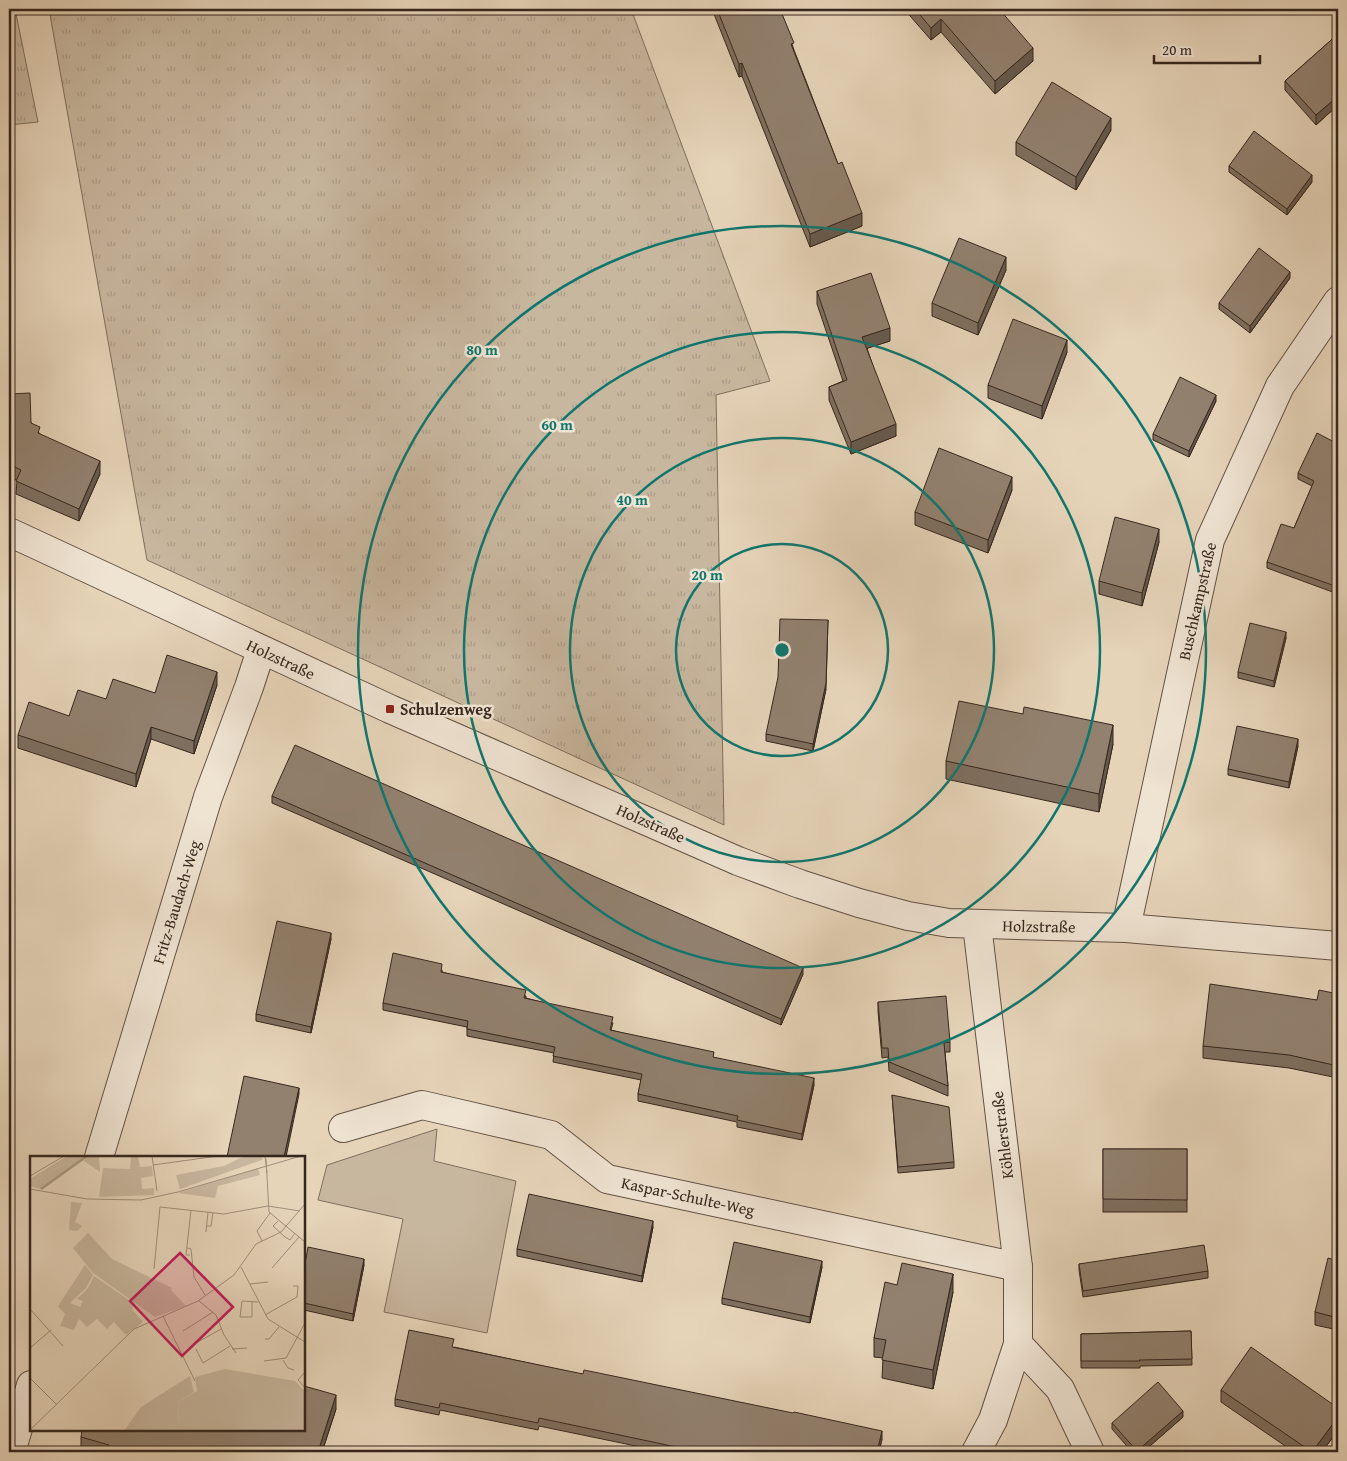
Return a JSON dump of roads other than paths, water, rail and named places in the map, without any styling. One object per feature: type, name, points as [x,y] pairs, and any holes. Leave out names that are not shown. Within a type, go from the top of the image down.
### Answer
[{"type":"street","name":"Buschkampstraße","points":[[1126,928],[1210,540],[1280,386],[1338,301]]},
{"type":"street","name":"Holzstraße","points":[[9,532],[390,709],[738,861],[800,884],[888,911],[948,923],[1126,928],[1338,946]]},
{"type":"street","name":"Fritz-Baudach-Weg","points":[[100,1156],[208,797],[261,650]]},
{"type":"street","name":"Köhlerstraße","points":[[976,1452],[993,1420],[1018,1344],[1018,1267],[977,925]]},
{"type":"street","name":"Kaspar-Schulte-Weg","points":[[343,1128],[422,1105],[551,1135],[607,1179],[1018,1267]]},
{"type":"street","points":[[1018,1344],[1060,1389],[1090,1452]]},
{"type":"street","points":[[11,1452],[30,1388]]},
{"type":"place","name":"Schulzenweg","points":[[390,709]]}]
